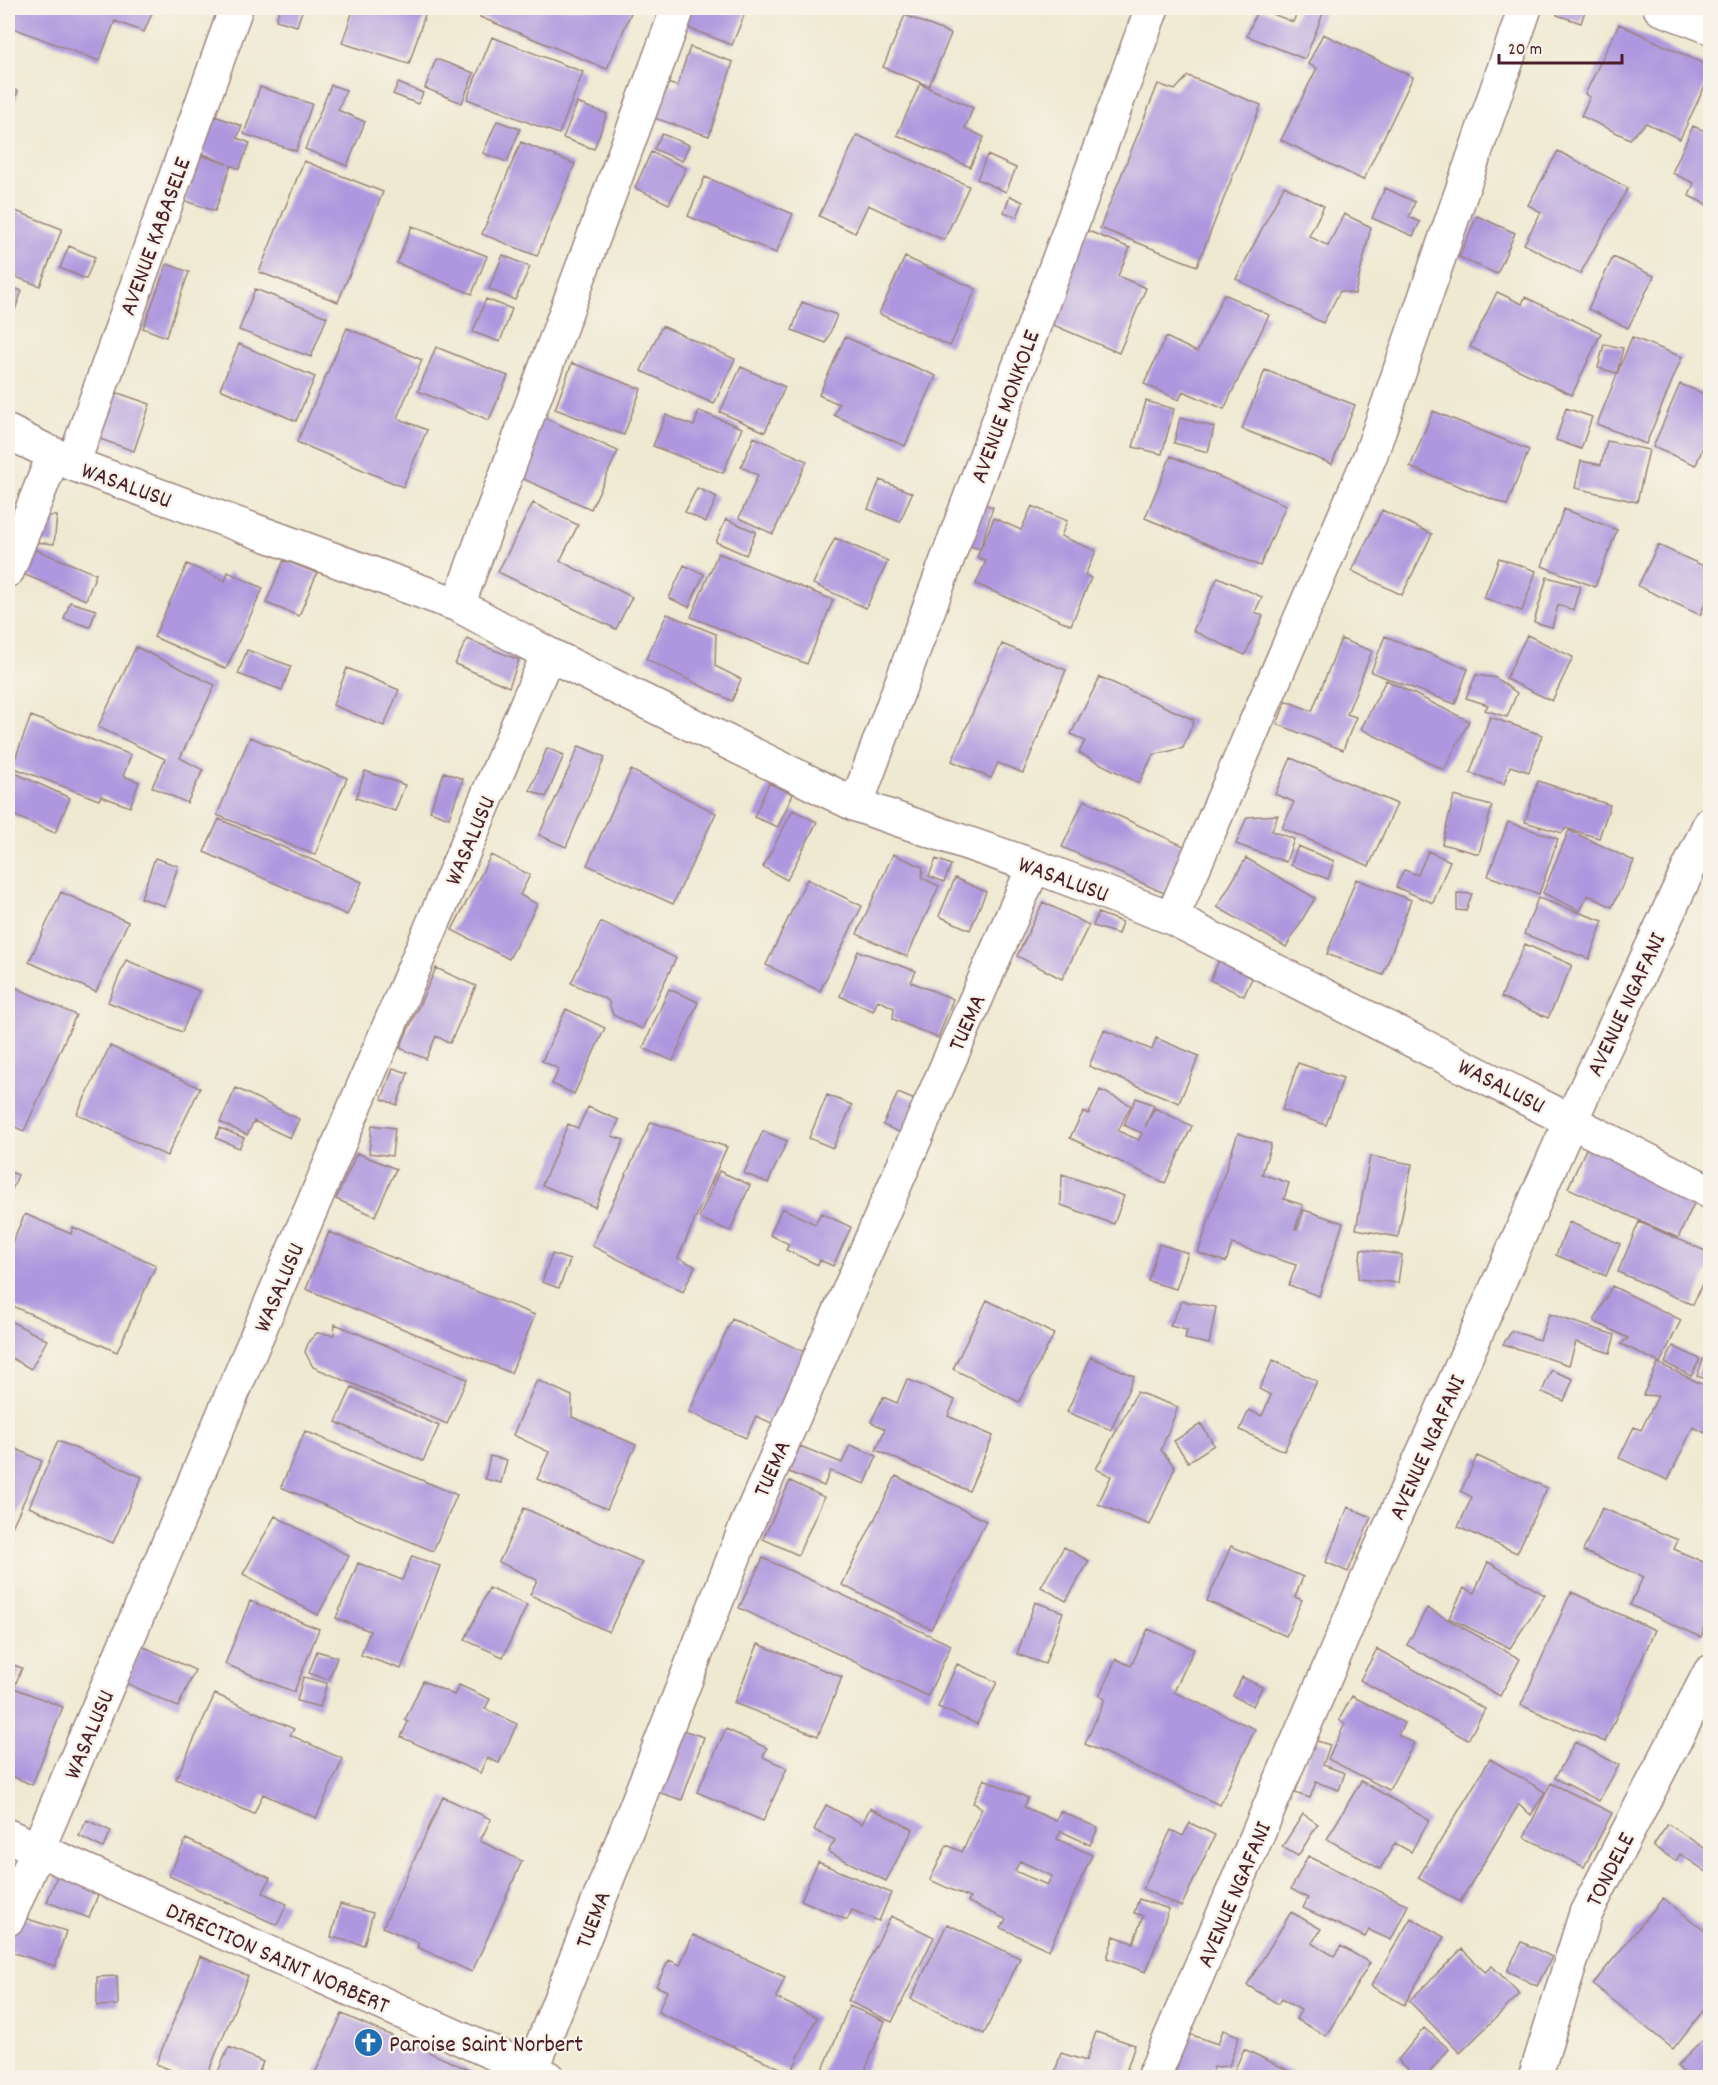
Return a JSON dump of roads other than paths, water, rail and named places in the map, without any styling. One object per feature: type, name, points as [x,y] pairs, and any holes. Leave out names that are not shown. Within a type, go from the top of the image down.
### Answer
[{"type":"street","name":"AVENUE KABASELE","points":[[8,570],[63,459],[236,8]]},
{"type":"street","points":[[458,605],[678,8]]},
{"type":"street","name":"AVENUE MONKOLE","points":[[856,804],[1152,8]]},
{"type":"street","points":[[1172,918],[1371,454],[1525,8]]},
{"type":"street","points":[[1660,8],[1710,27]]},
{"type":"street","name":"WASALUSU","points":[[8,432],[63,459],[458,605],[548,654],[856,804],[1034,866],[1172,918],[1710,1192]]},
{"type":"street","name":"WASALUSU","points":[[8,1919],[548,654]]},
{"type":"street","name":"AVENUE NGAFANI","points":[[1153,2078],[1376,1559],[1571,1120],[1710,823]]},
{"type":"street","name":"TUEMA","points":[[537,2075],[745,1529],[1034,866]]},
{"type":"street","name":"TONDELE","points":[[1535,2078],[1586,1913],[1710,1672]]},
{"type":"street","name":"DIRECTION SAINT NORBERT","points":[[8,1836],[537,2075]]},
{"type":"place","name":"Paroise Saint Norbert","points":[[368,2043]]}]
